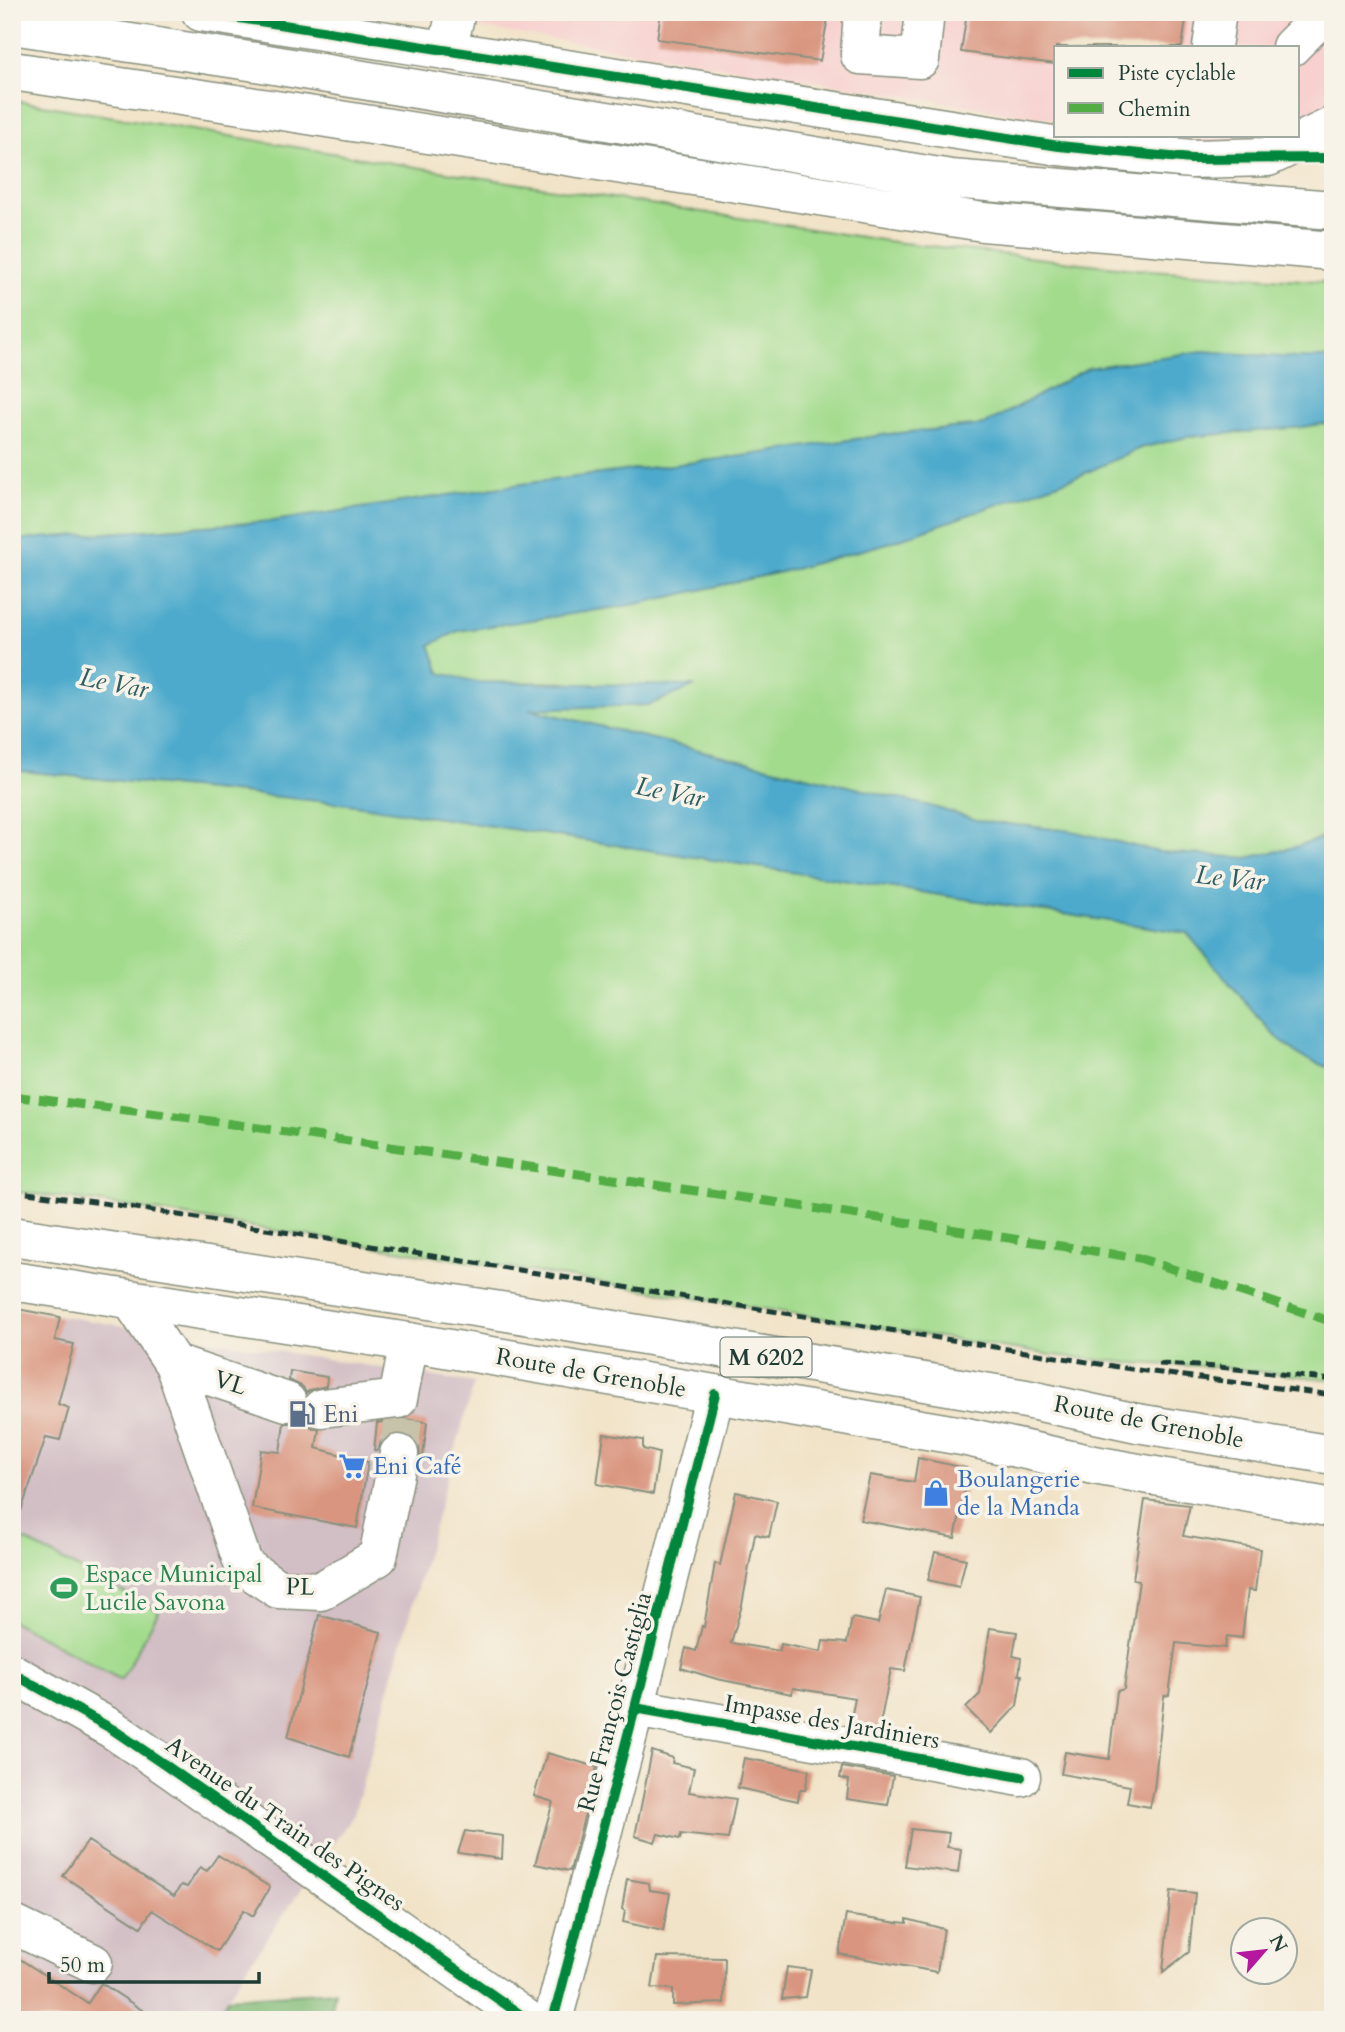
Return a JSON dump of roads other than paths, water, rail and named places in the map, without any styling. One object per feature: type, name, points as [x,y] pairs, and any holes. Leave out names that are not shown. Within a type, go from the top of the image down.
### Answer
[{"type":"main road","points":[[201,12],[1059,146],[1191,159],[1268,157],[1333,126]]},
{"type":"main road","points":[[447,51],[456,12]]},
{"type":"main road","points":[[863,12],[860,55],[920,59],[925,12]]},
{"type":"main road","points":[[1212,46],[1217,12]]},
{"type":"main road","points":[[1292,46],[1326,12]]},
{"type":"main road","points":[[12,25],[256,62],[951,179],[1333,210]]},
{"type":"main road","points":[[12,71],[316,116],[983,222],[1333,251]]},
{"type":"main road","name":"Route de Grenoble","points":[[12,1236],[507,1312],[1026,1399],[1136,1423],[1333,1455]]},
{"type":"main road","name":"Route de Grenoble","points":[[12,1281],[409,1342],[962,1436],[1094,1465],[1333,1508]]},
{"type":"main road","name":"PL","points":[[131,1300],[174,1364],[244,1566],[278,1589],[321,1591],[378,1557],[400,1424],[409,1342]]},
{"type":"main road","name":"VL","points":[[174,1364],[304,1405],[400,1424]]},
{"type":"main road","name":"Rue François Castiglia","points":[[553,2020],[715,1394]]},
{"type":"main road","name":"M 6202","points":[[1026,1399],[1137,1400],[1333,1431]]},
{"type":"main road","name":"M 6202","points":[[962,1436],[1098,1448],[1333,1485]]},
{"type":"main road","name":"Avenue du Train des Pignes","points":[[12,1672],[112,1729],[528,2020]]},
{"type":"main road","name":"Impasse des Jardiniers","points":[[635,1708],[1021,1777]]},
{"type":"main road","points":[[12,1924],[93,1963]]},
{"type":"water","name":"Le Var","points":[[1203,351],[1333,358],[1333,422],[1187,437],[1140,448],[1081,475],[891,542],[794,569],[637,604],[458,631],[430,645],[440,673],[477,682],[695,686],[649,705],[529,709],[930,806],[980,821],[1072,831],[1159,852],[1247,858],[1299,846],[1333,834],[1333,1069],[1302,1057],[1272,1033],[1187,933],[349,804],[12,770],[12,540],[274,521],[889,434],[984,425],[1088,368]]},
{"type":"tunnel","points":[[399,1454],[403,1419]]},
{"type":"railway","points":[[12,1191],[117,1205],[1137,1370],[1333,1395]]},
{"type":"railway","points":[[1159,1364],[1219,1367],[1333,1380]]},
{"type":"place","name":"Eni","points":[[302,1414]]},
{"type":"place","name":"Eni Café","points":[[352,1466]]},
{"type":"place","name":"Boulangerie de la Manda","points":[[936,1493]]},
{"type":"place","name":"Espace Municipal Lucile Savona","points":[[64,1588]]}]
